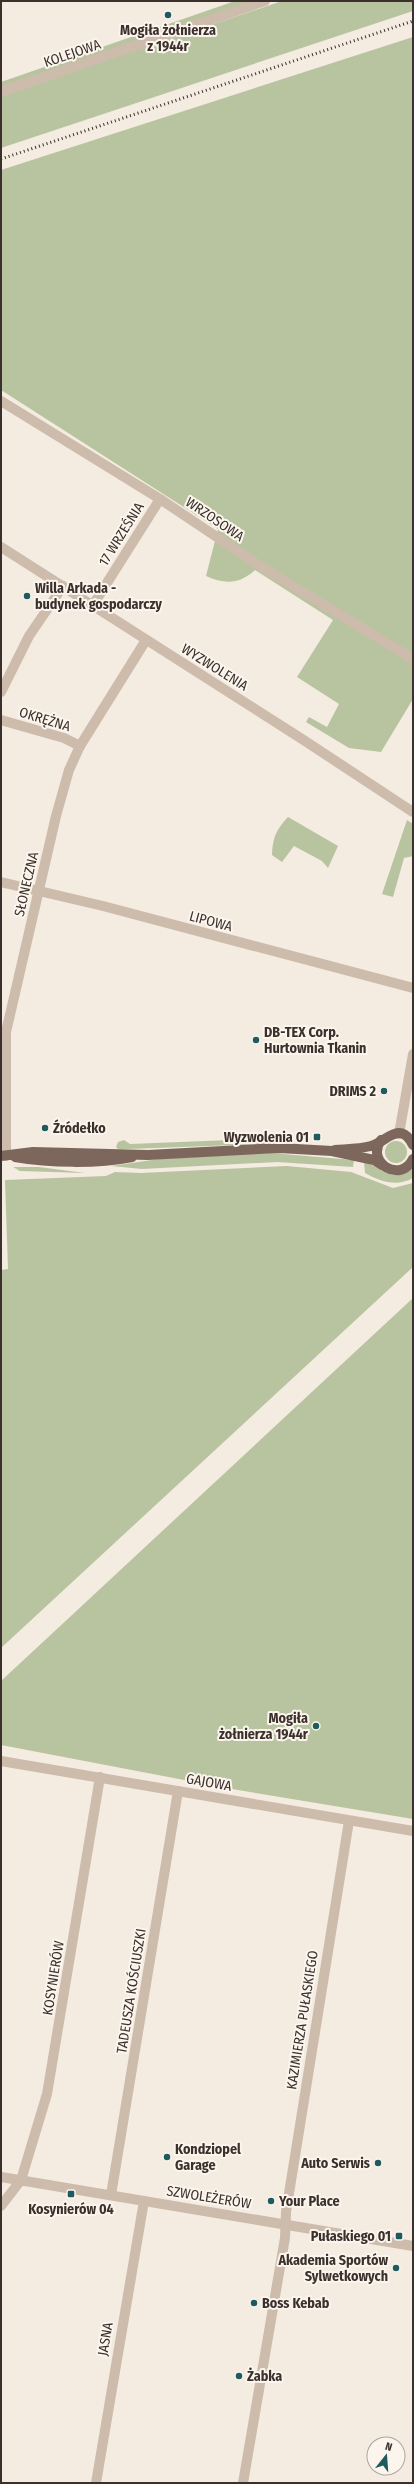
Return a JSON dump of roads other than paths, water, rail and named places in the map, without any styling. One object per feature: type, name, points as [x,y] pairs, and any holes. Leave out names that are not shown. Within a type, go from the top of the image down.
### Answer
[{"type":"main road","points":[[332,1151],[371,1146],[388,1135],[399,1134],[413,1143]]},
{"type":"main road","points":[[381,1140],[377,1154],[382,1165]]},
{"type":"main road","points":[[3,1156],[32,1160],[109,1160],[148,1154],[279,1148],[332,1151],[374,1160],[389,1169],[397,1171],[405,1168],[412,1160]]},
{"type":"street","name":"KOLEJOWA","points":[[1,92],[265,1]]},
{"type":"street","name":"WRZOSOWA","points":[[1,401],[160,499],[260,566],[413,658]]},
{"type":"street","name":"17 WRZEŚNIA","points":[[93,605],[160,499]]},
{"type":"street","name":"WYZWOLENIA","points":[[1,547],[302,738],[413,812]]},
{"type":"street","points":[[1,692],[29,636],[63,586]]},
{"type":"street","name":"SŁONECZNA","points":[[3,1156],[6,1032],[62,795],[80,746],[146,640]]},
{"type":"street","name":"OKRĘŻNA","points":[[1,720],[64,738],[80,746]]},
{"type":"street","name":"LIPOWA","points":[[1,882],[413,988]]},
{"type":"street","points":[[399,1134],[413,1054]]},
{"type":"street","name":"GAJOWA","points":[[1,1760],[413,1831]]},
{"type":"street","name":"KOSYNIERÓW","points":[[21,2180],[47,2094],[100,1777]]},
{"type":"street","name":"TADEUSZA KOŚCIUSZKI","points":[[111,2195],[178,1790]]},
{"type":"street","name":"KAZIMIERZA PUŁASKIEGO","points":[[243,2483],[349,1820]]},
{"type":"street","name":"SZWOLEŻERÓW","points":[[1,2177],[413,2246]]},
{"type":"street","points":[[1,2206],[21,2180]]},
{"type":"street","name":"JASNA","points":[[96,2483],[144,2200]]},
{"type":"railway","points":[[1,159],[413,21]]},
{"type":"place","name":"Mogiła żołnierza z 1944r","points":[[168,15]]},
{"type":"place","name":"Willa Arkada - budynek gospodarczy","points":[[27,596]]},
{"type":"place","name":"DB-TEX Corp. Hurtownia Tkanin","points":[[256,1040]]},
{"type":"place","name":"DRIMS 2","points":[[384,1091]]},
{"type":"place","name":"Źródełko","points":[[45,1128]]},
{"type":"place","name":"Wyzwolenia 01","points":[[317,1137]]},
{"type":"place","name":"Mogiła żołnierza 1944r","points":[[316,1726]]},
{"type":"place","name":"Kondziopel Garage","points":[[167,2157]]},
{"type":"place","name":"Auto Serwis","points":[[378,2163]]},
{"type":"place","name":"Kosynierów 04","points":[[71,2194]]},
{"type":"place","name":"Your Place","points":[[271,2201]]},
{"type":"place","name":"Pułaskiego 01","points":[[399,2236]]},
{"type":"place","name":"Akademia Sportów Sylwetkowych","points":[[396,2268]]},
{"type":"place","name":"Boss Kebab","points":[[254,2303]]},
{"type":"place","name":"Żabka","points":[[239,2376]]}]
